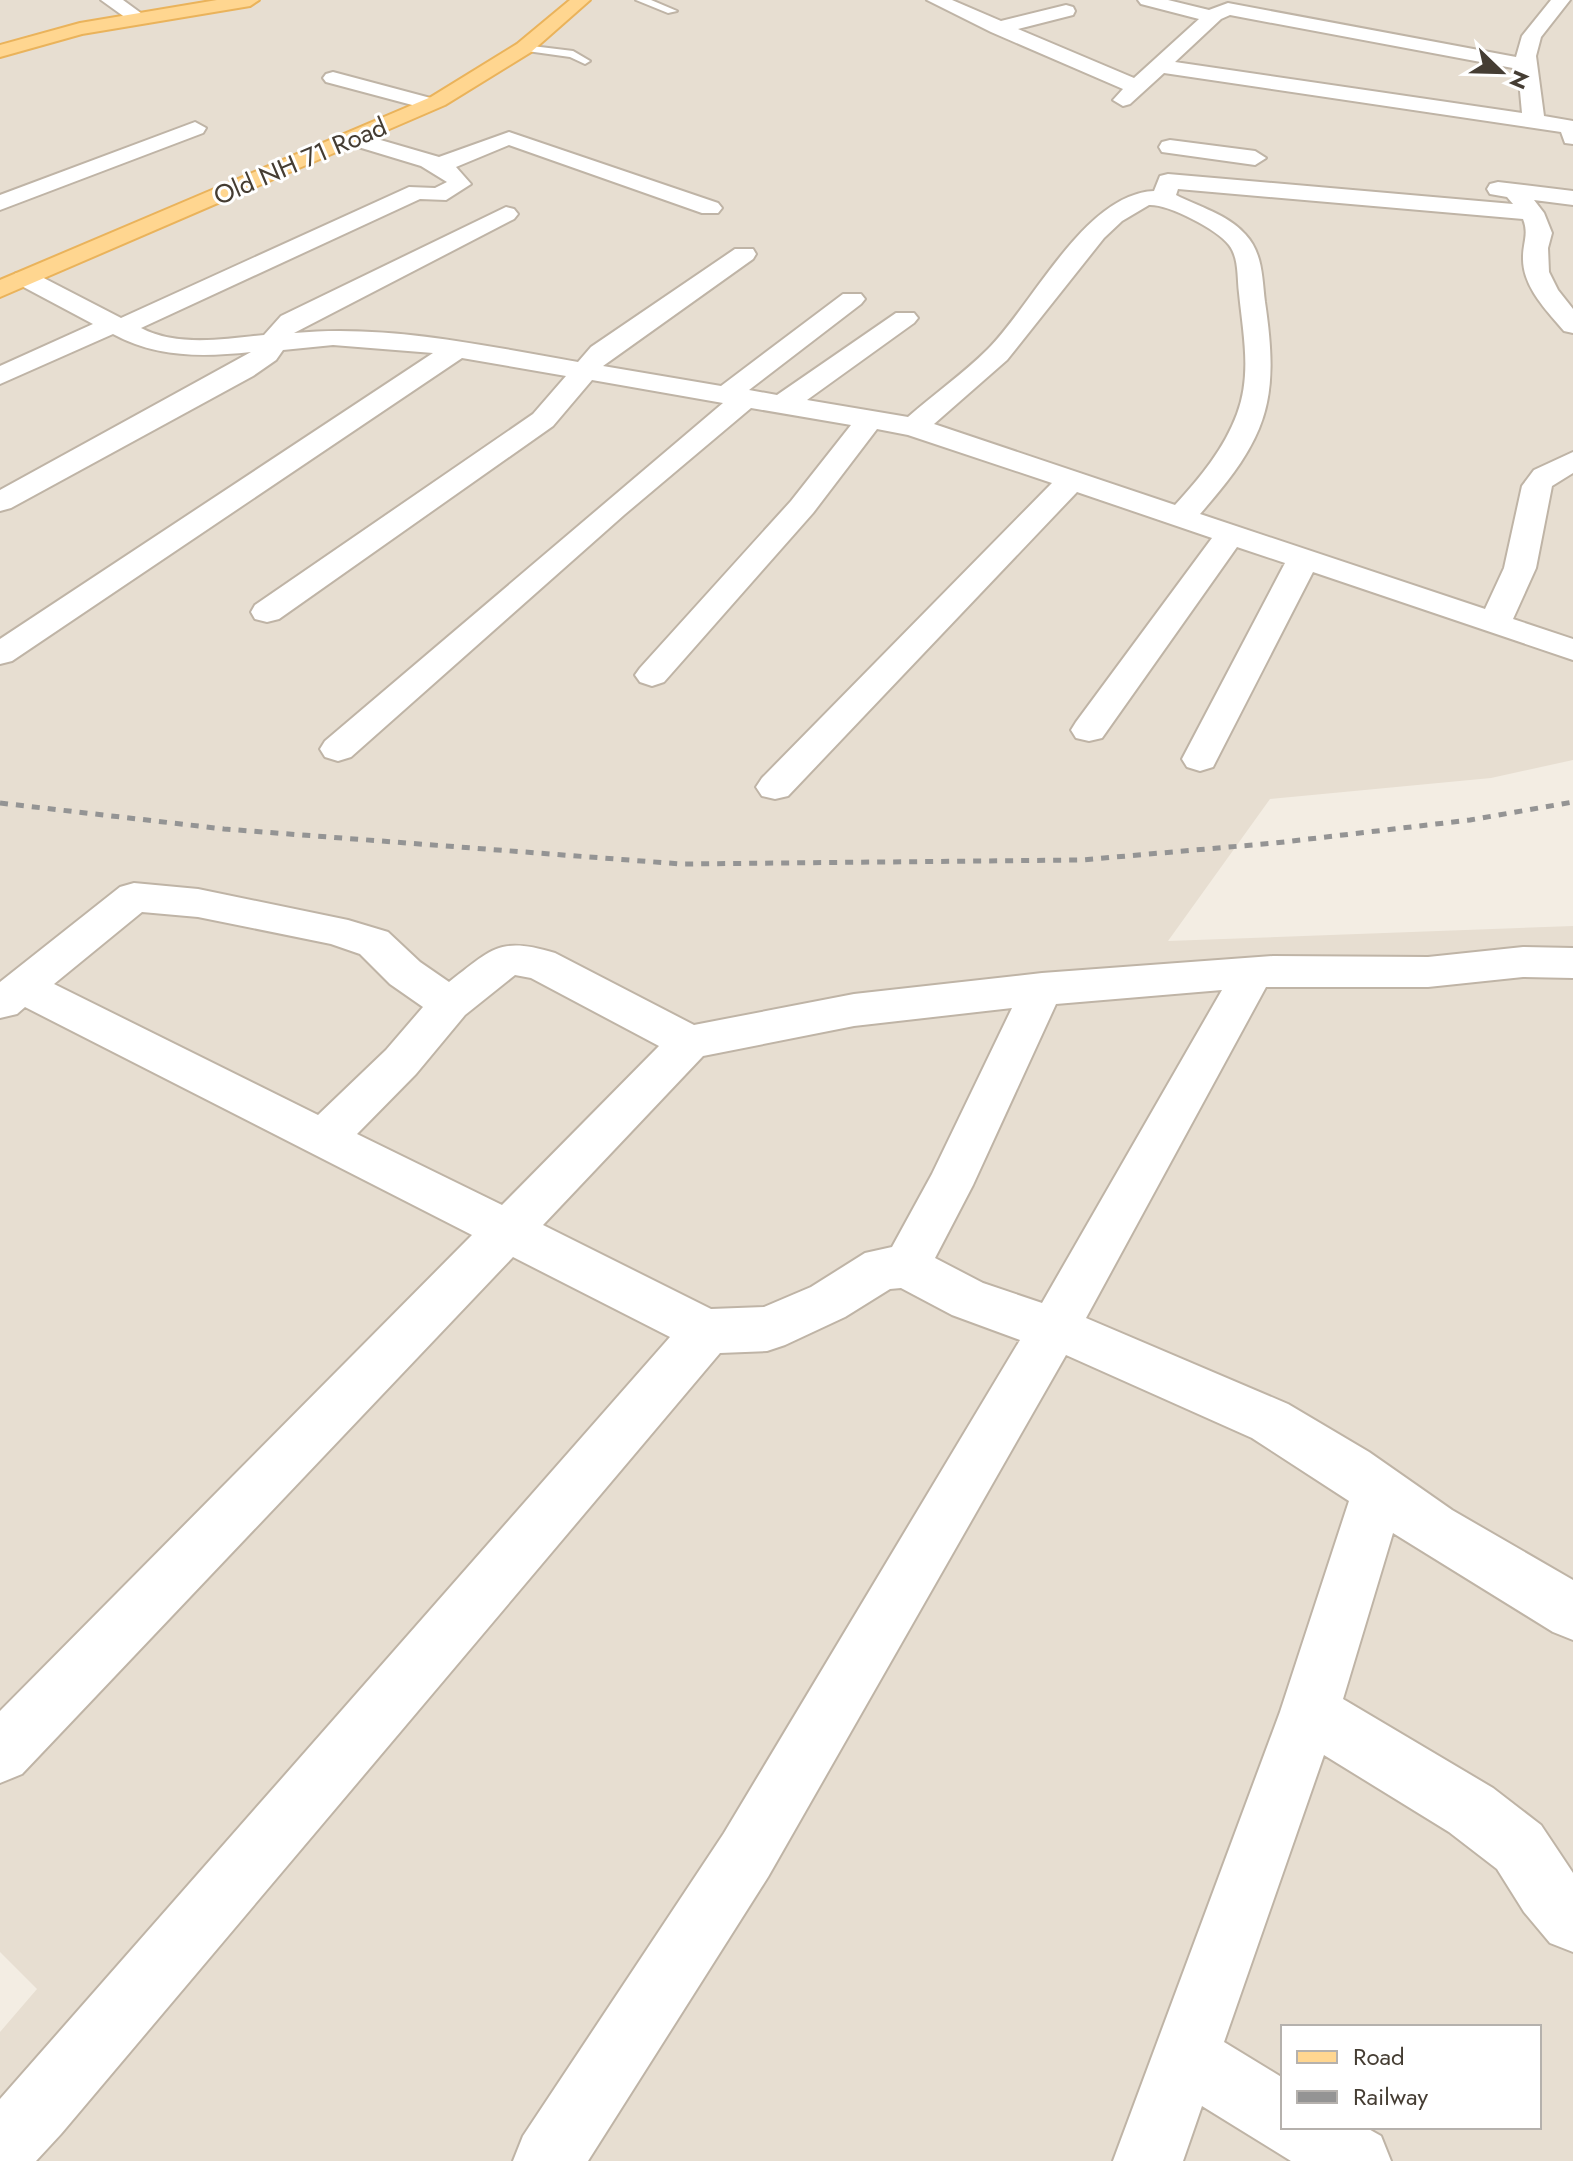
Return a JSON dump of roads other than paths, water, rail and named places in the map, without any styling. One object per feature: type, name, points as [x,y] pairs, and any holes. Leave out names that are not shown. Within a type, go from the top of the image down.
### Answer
[{"type":"main road","points":[[0,51],[80,29],[250,0]]},
{"type":"main road","name":"Old NH 71 Road","points":[[12,283],[431,104],[524,48],[581,0]]},
{"type":"street","points":[[110,0],[140,19]]},
{"type":"street","points":[[936,0],[1130,93],[1212,17],[1228,9],[1527,65]]},
{"type":"street","points":[[1041,0],[1085,18]]},
{"type":"street","points":[[1147,0],[1212,17]]},
{"type":"street","points":[[1534,121],[1526,56],[1532,36],[1561,0]]},
{"type":"street","points":[[998,28],[1066,11]]},
{"type":"street","points":[[1159,66],[1571,129]]},
{"type":"street","points":[[333,78],[365,93],[431,104]]},
{"type":"street","points":[[365,93],[398,78]]},
{"type":"street","points":[[0,203],[195,128]]},
{"type":"street","points":[[0,376],[417,192],[438,195],[460,184],[457,176],[440,165],[353,138]]},
{"type":"street","points":[[440,165],[509,138],[710,208]]},
{"type":"street","points":[[1170,147],[1277,160]]},
{"type":"street","points":[[1512,167],[1515,192],[1532,213],[1540,233],[1534,250],[1534,269],[1545,292],[1573,325]]},
{"type":"street","points":[[0,175],[32,190]]},
{"type":"street","points":[[1164,198],[1168,181],[1172,179],[1532,213]]},
{"type":"street","points":[[1471,185],[1573,198]]},
{"type":"street","points":[[914,427],[996,355],[1112,218],[1135,202],[1148,197],[1164,198],[1225,227],[1239,240],[1249,258],[1259,370],[1257,397],[1248,426],[1211,484],[1180,518]]},
{"type":"street","points":[[0,502],[243,370],[267,354],[290,322],[506,214]]},
{"type":"street","points":[[267,612],[543,420],[600,353],[744,254]]},
{"type":"street","points":[[12,283],[117,326],[145,341],[202,349],[333,337],[457,349],[914,427],[1573,650]]},
{"type":"street","points":[[338,749],[613,509],[736,396],[852,299]]},
{"type":"street","points":[[783,404],[905,318]]},
{"type":"street","points":[[0,654],[457,349]]},
{"type":"street","points":[[652,675],[802,507],[870,419]]},
{"type":"street","points":[[1494,624],[1520,568],[1537,486],[1544,476],[1573,461]]},
{"type":"street","points":[[775,787],[1071,481]]},
{"type":"street","points":[[1089,730],[1230,535]]},
{"type":"street","points":[[1200,759],[1303,560]]},
{"type":"street","points":[[450,1004],[405,973],[374,943],[334,930],[198,903],[134,897],[11,996],[322,1139],[511,1230],[707,1331],[767,1329],[828,1302],[882,1268],[906,1267],[969,1300],[1092,1342],[1270,1421],[1379,1490],[1433,1529],[1573,1612]]},
{"type":"street","points":[[322,1139],[401,1062],[450,1004],[508,959],[540,964],[690,1042]]},
{"type":"street","points":[[1,1753],[690,1042],[854,1010],[1042,989],[1253,973],[1428,972],[1523,962],[1573,963]]},
{"type":"street","points":[[548,2161],[746,1855],[1054,1329],[1253,973]]},
{"type":"street","points":[[906,1267],[950,1185],[1042,989]]},
{"type":"street","points":[[0,2148],[37,2110],[707,1331]]},
{"type":"street","points":[[1148,2161],[1309,1712],[1379,1490]]},
{"type":"street","points":[[1309,1712],[1471,1810],[1519,1847],[1546,1890],[1573,1920]]},
{"type":"street","points":[[1185,2057],[1281,2116]]},
{"type":"street","points":[[1303,2129],[1356,2161]]},
{"type":"lane","points":[[641,0],[672,11]]},
{"type":"lane","points":[[524,48],[573,54],[585,61]]},
{"type":"railway","points":[[0,803],[224,829],[681,864],[1081,860],[1275,843],[1470,820],[1573,802]]}]
